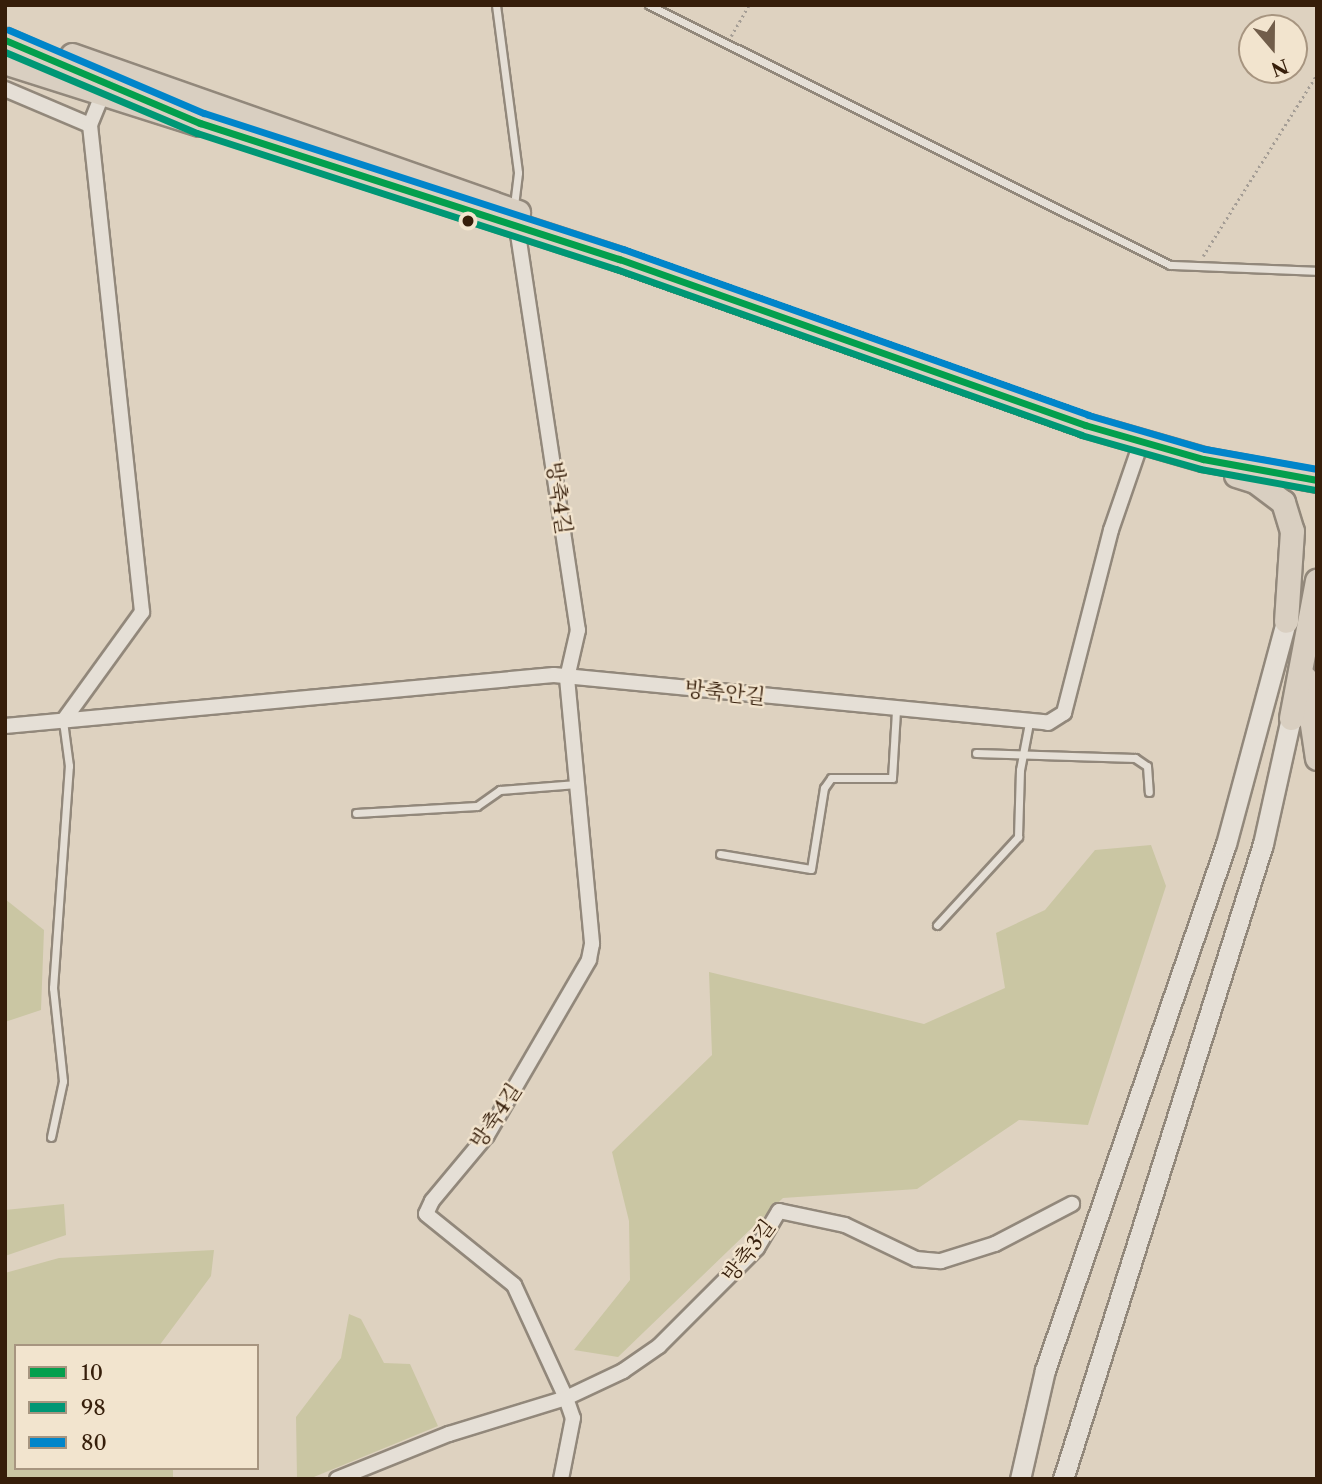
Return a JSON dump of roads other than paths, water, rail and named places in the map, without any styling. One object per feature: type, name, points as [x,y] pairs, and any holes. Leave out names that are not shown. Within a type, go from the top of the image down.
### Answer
[{"type":"highway","points":[[5,61],[102,95],[200,123]]},
{"type":"main road","points":[[5,26],[171,92],[619,259],[1151,445],[1178,457],[1255,481],[1283,502],[1292,531],[1286,621]]},
{"type":"main road","points":[[5,40],[200,123],[516,219],[1109,421],[1231,453],[1317,466]]},
{"type":"main road","points":[[1151,445],[1317,480]]},
{"type":"main road","points":[[1291,718],[1317,580]]},
{"type":"main road","points":[[1303,654],[1317,758]]},
{"type":"street","points":[[5,89],[90,125]]},
{"type":"street","points":[[63,720],[142,612],[90,125],[102,95]]},
{"type":"street","name":"방축4길","points":[[516,219],[578,630],[561,676],[577,784],[592,944],[589,960],[487,1135],[432,1200],[426,1214],[514,1285],[566,1398]]},
{"type":"street","name":"방축안길","points":[[561,676],[1048,723],[1064,713],[1111,530],[1151,445]]},
{"type":"street","points":[[1020,1479],[1045,1370],[1226,844],[1286,621]]},
{"type":"street","points":[[5,726],[561,676]]},
{"type":"street","points":[[1063,1479],[1263,845],[1291,718]]},
{"type":"street","name":"방축3길","points":[[337,1479],[449,1434],[566,1398],[623,1371],[659,1346],[757,1248],[779,1211],[845,1225],[916,1259],[941,1261],[995,1244],[1072,1203]]},
{"type":"street","points":[[561,1479],[573,1418],[566,1398]]},
{"type":"lane","points":[[496,5],[518,173],[516,219]]},
{"type":"lane","points":[[649,5],[1170,265],[1197,269],[1317,271]]},
{"type":"lane","points":[[720,855],[811,869],[824,788],[831,778],[892,778],[896,710]]},
{"type":"lane","points":[[51,1137],[63,1081],[53,988],[69,766],[63,720]]},
{"type":"lane","points":[[937,925],[1018,837],[1022,757],[1029,723]]},
{"type":"lane","points":[[976,753],[1022,757],[1135,758],[1147,765],[1149,792]]},
{"type":"lane","points":[[356,813],[477,806],[499,790],[577,784]]}]
